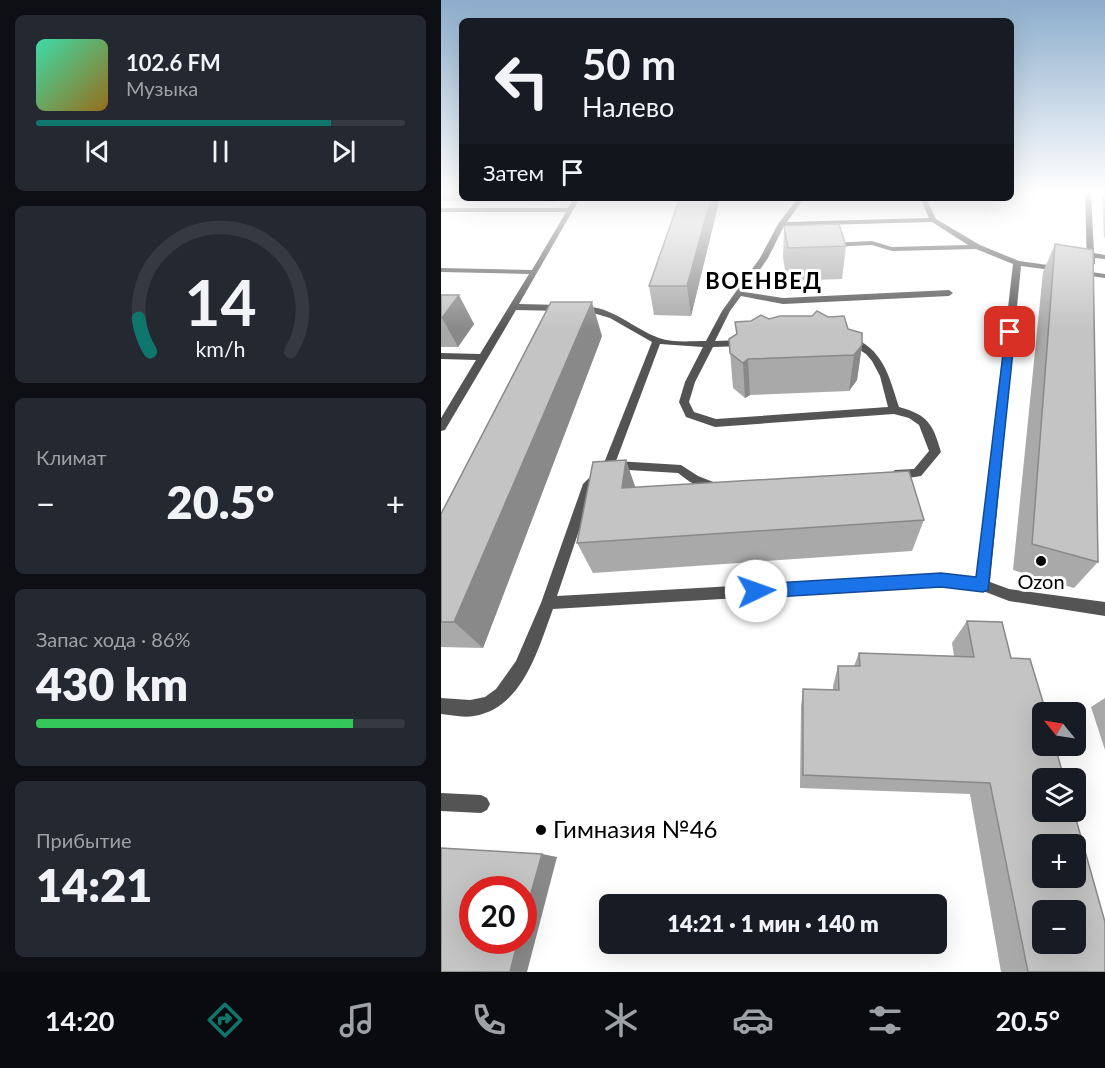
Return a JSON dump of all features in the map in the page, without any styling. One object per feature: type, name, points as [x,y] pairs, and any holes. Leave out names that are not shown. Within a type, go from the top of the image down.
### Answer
[{"type":"lane","points":[[441,427],[482,357],[516,307],[553,238]]},
{"type":"lane","points":[[778,238],[776,247],[738,293],[708,344],[690,382],[684,402],[690,414],[715,423],[894,410],[917,416],[929,430],[935,452],[917,473],[881,476]]},
{"type":"lane","points":[[963,238],[977,247],[1017,263],[1105,276]]},
{"type":"lane","points":[[1090,238],[1091,274]]},
{"type":"lane","points":[[816,245],[872,243],[892,249],[977,247]]},
{"type":"lane","points":[[1091,255],[1105,257]]},
{"type":"lane","points":[[983,585],[1017,263]]},
{"type":"lane","points":[[441,270],[533,272]]},
{"type":"lane","points":[[738,293],[783,301],[949,293]]},
{"type":"lane","points":[[516,307],[597,310],[619,318],[657,340],[708,344],[755,342]]},
{"type":"lane","points":[[836,339],[848,339],[866,347],[878,360],[894,410]]},
{"type":"lane","points":[[441,706],[475,708],[499,698],[517,677],[548,603],[589,484],[609,465],[657,340]]},
{"type":"lane","points":[[441,356],[482,357]]},
{"type":"lane","points":[[609,465],[681,469],[694,479],[715,488],[727,487]]},
{"type":"lane","points":[[548,603],[941,580],[983,585],[1009,595],[1105,609]]},
{"type":"lane","points":[[441,802],[481,804]]},
{"type":"building","points":[[666,238],[700,238],[687,286],[649,286]]},
{"type":"building","points":[[786,238],[844,238],[846,246],[788,248]]},
{"type":"building","points":[[1055,244],[1093,250],[1098,562],[1032,544]]},
{"type":"building","points":[[441,295],[459,295],[442,318],[441,318]]},
{"type":"building","points":[[551,302],[592,302],[454,622],[441,622],[441,514]]},
{"type":"building","points":[[817,311],[828,317],[844,316],[848,329],[862,333],[862,345],[854,355],[748,359],[743,363],[730,353],[729,339],[737,334],[735,322],[751,321],[761,315],[769,319],[780,316],[812,316]]},
{"type":"building","points":[[626,460],[622,488],[909,471],[924,520],[577,543],[593,462]]},
{"type":"building","points":[[967,621],[1002,622],[1011,658],[1030,659],[1043,702],[1032,702],[1032,756],[1058,756],[1061,768],[1032,768],[1032,822],[1077,822],[1080,834],[1032,834],[1032,888],[1086,888],[1086,855],[1105,922],[1105,972],[1028,972],[990,783],[803,775],[803,689],[839,690],[838,666],[860,666],[859,653],[974,657]]},
{"type":"building","points":[[441,848],[542,854],[536,876],[459,876],[459,954],[514,954],[510,972],[441,972]]},
{"type":"place","name":"Ozon","points":[[1041,561]]},
{"type":"place","name":"Гимназия №46","points":[[541,830]]},
{"type":"district","name":"ВОЕНВЕД","points":[[764,281]]},
{"type":"route","points":[[756,591],[941,580],[983,585],[1010,332]]}]
